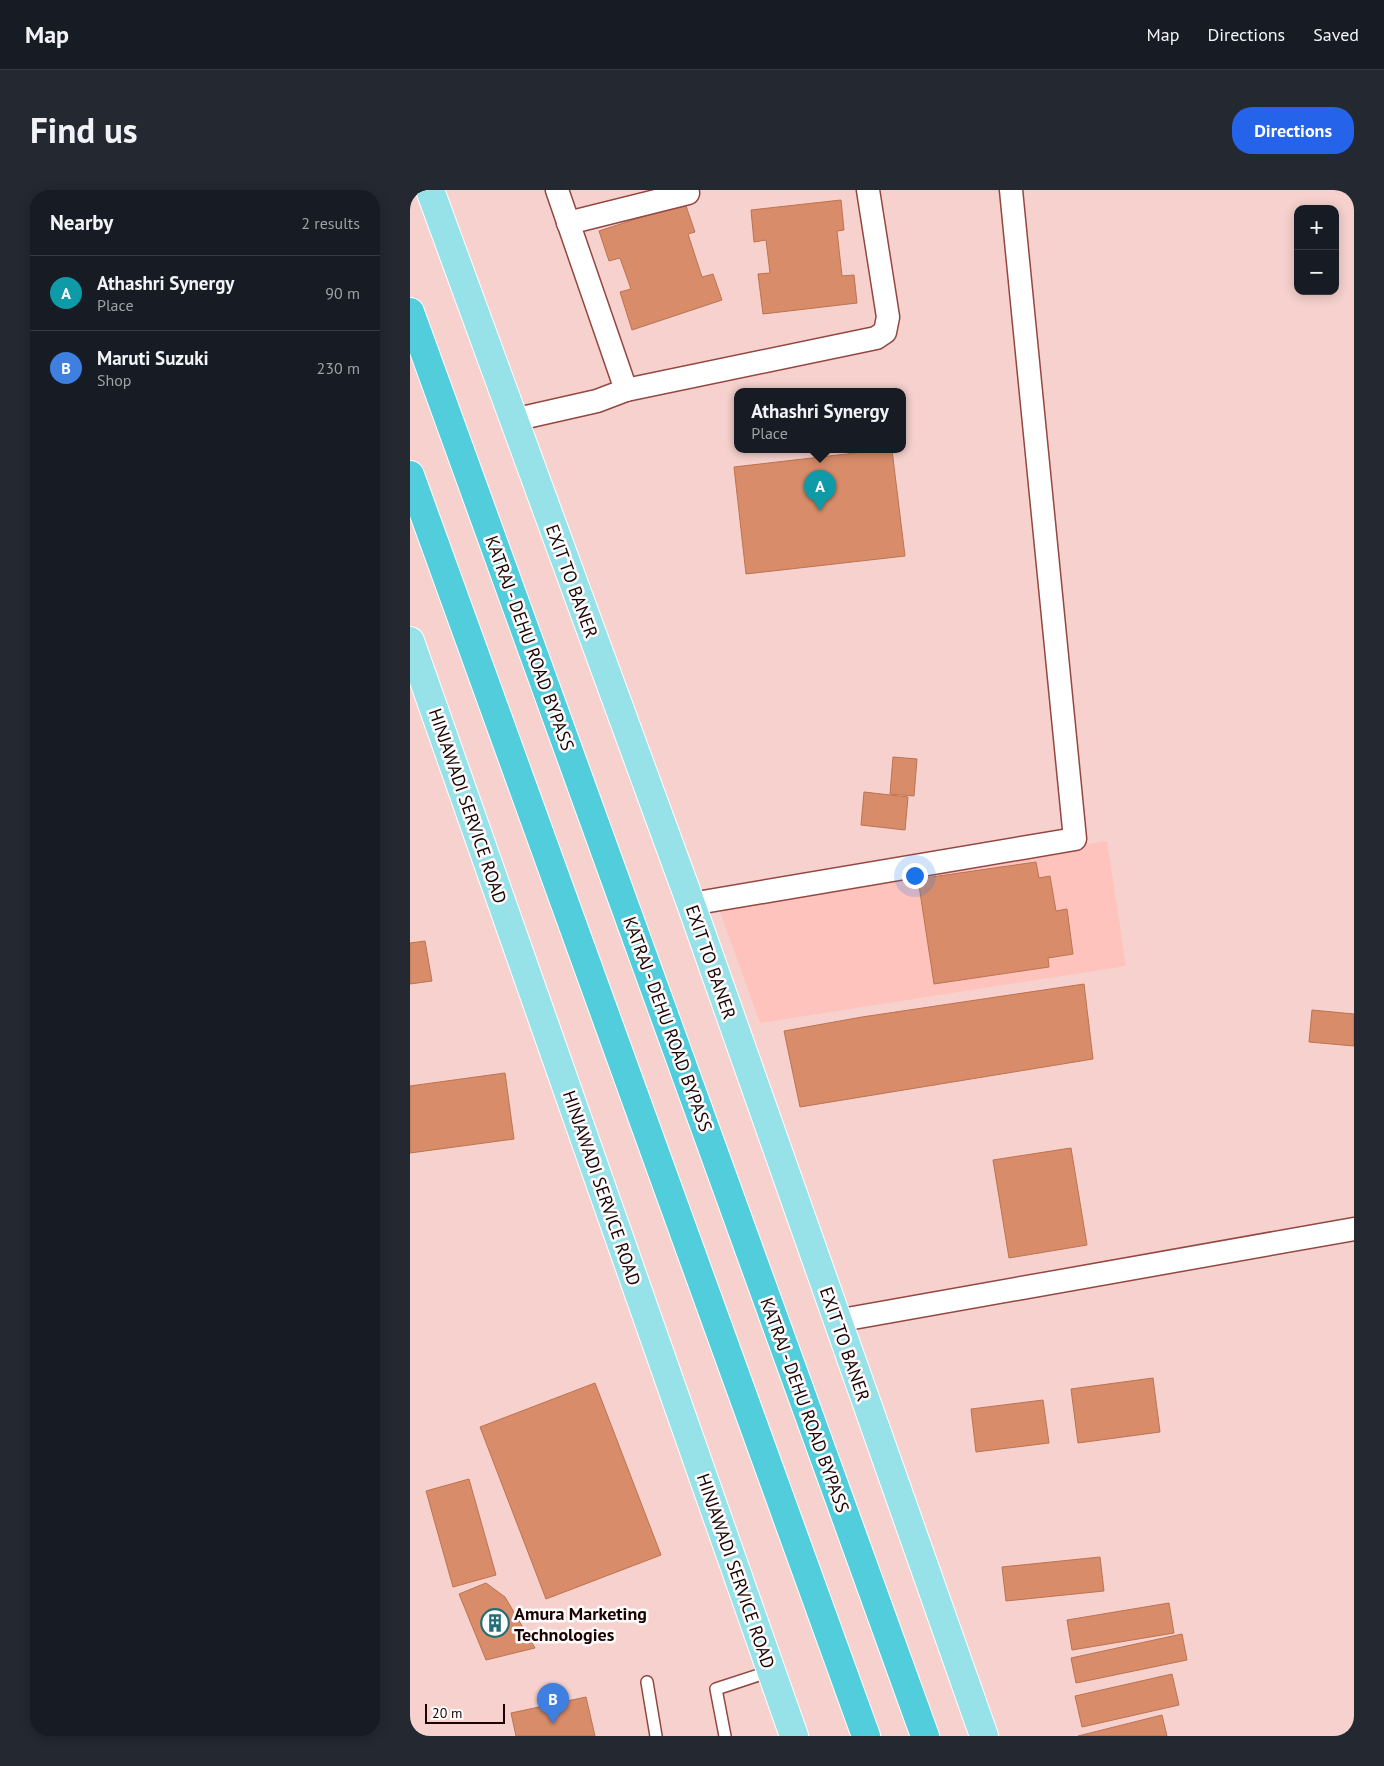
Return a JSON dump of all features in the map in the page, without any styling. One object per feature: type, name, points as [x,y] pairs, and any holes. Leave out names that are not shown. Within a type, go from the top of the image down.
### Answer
[{"type":"highway","name":"KATRAJ - DEHU ROAD BYPASS","points":[[410,312],[925,1736]]},
{"type":"highway","points":[[410,475],[866,1736]]},
{"type":"main road","name":"EXIT TO BANER","points":[[430,190],[691,904],[836,1321],[984,1736]]},
{"type":"main road","name":"HINJAWADI SERVICE ROAD","points":[[410,641],[794,1736]]},
{"type":"street","points":[[557,190],[626,390]]},
{"type":"street","points":[[513,420],[597,401],[626,390],[876,338],[885,332],[888,317],[868,190]]},
{"type":"street","points":[[691,904],[1075,839],[1011,190]]},
{"type":"street","points":[[568,223],[688,193]]},
{"type":"street","points":[[836,1321],[1354,1229]]},
{"type":"lane","points":[[725,1736],[716,1689],[771,1671]]},
{"type":"lane","points":[[647,1682],[656,1736]]},
{"type":"shaded area","points":[[1107,841],[1126,966],[760,1023],[718,906]]},
{"type":"building","points":[[841,200],[844,230],[837,231],[842,276],[854,275],[857,303],[763,314],[758,274],[770,273],[766,240],[754,242],[751,210]]},
{"type":"building","points":[[685,203],[695,232],[688,234],[702,277],[713,274],[722,300],[632,330],[620,292],[631,289],[620,258],[609,261],[599,231]]},
{"type":"building","points":[[855,453],[892,453],[905,556],[746,574],[734,467]]},
{"type":"building","points":[[893,757],[917,759],[914,796],[890,794]]},
{"type":"building","points":[[864,792],[908,797],[905,830],[861,825]]},
{"type":"building","points":[[1036,862],[1039,878],[1050,876],[1056,911],[1067,909],[1073,954],[1048,958],[1049,967],[934,984],[918,879]]},
{"type":"building","points":[[425,941],[432,981],[410,984],[410,943]]},
{"type":"building","points":[[1084,984],[1093,1059],[800,1107],[784,1031],[862,1017]]},
{"type":"building","points":[[1312,1010],[1354,1014],[1354,1046],[1309,1042]]},
{"type":"building","points":[[505,1073],[514,1139],[410,1153],[410,1086]]},
{"type":"building","points":[[1071,1148],[1087,1245],[1009,1258],[993,1160]]},
{"type":"building","points":[[1153,1378],[1160,1432],[1078,1443],[1071,1389]]},
{"type":"building","points":[[595,1383],[661,1555],[546,1599],[480,1427]]},
{"type":"building","points":[[1043,1400],[1049,1443],[976,1452],[971,1409]]},
{"type":"building","points":[[469,1479],[496,1575],[453,1587],[426,1491]]},
{"type":"building","points":[[1100,1557],[1104,1591],[1006,1601],[1002,1567]]},
{"type":"building","name":"Amura Marketing Technologies","points":[[486,1583],[505,1597],[535,1648],[486,1660],[459,1594]]},
{"type":"building","points":[[1169,1603],[1174,1633],[1072,1650],[1067,1620]]},
{"type":"building","points":[[1182,1634],[1187,1660],[1076,1683],[1071,1658]]},
{"type":"building","points":[[1172,1674],[1179,1705],[1082,1727],[1075,1696]]},
{"type":"building","points":[[586,1697],[595,1736],[516,1736],[511,1713]]},
{"type":"building","points":[[1162,1715],[1167,1736],[1078,1736]]},
{"type":"place","name":"Athashri Synergy","points":[[820,511]]},
{"type":"place","name":"Amura Marketing Technologies","points":[[495,1623]]},
{"type":"place","name":"Maruti Suzuki","points":[[553,1724]]}]
